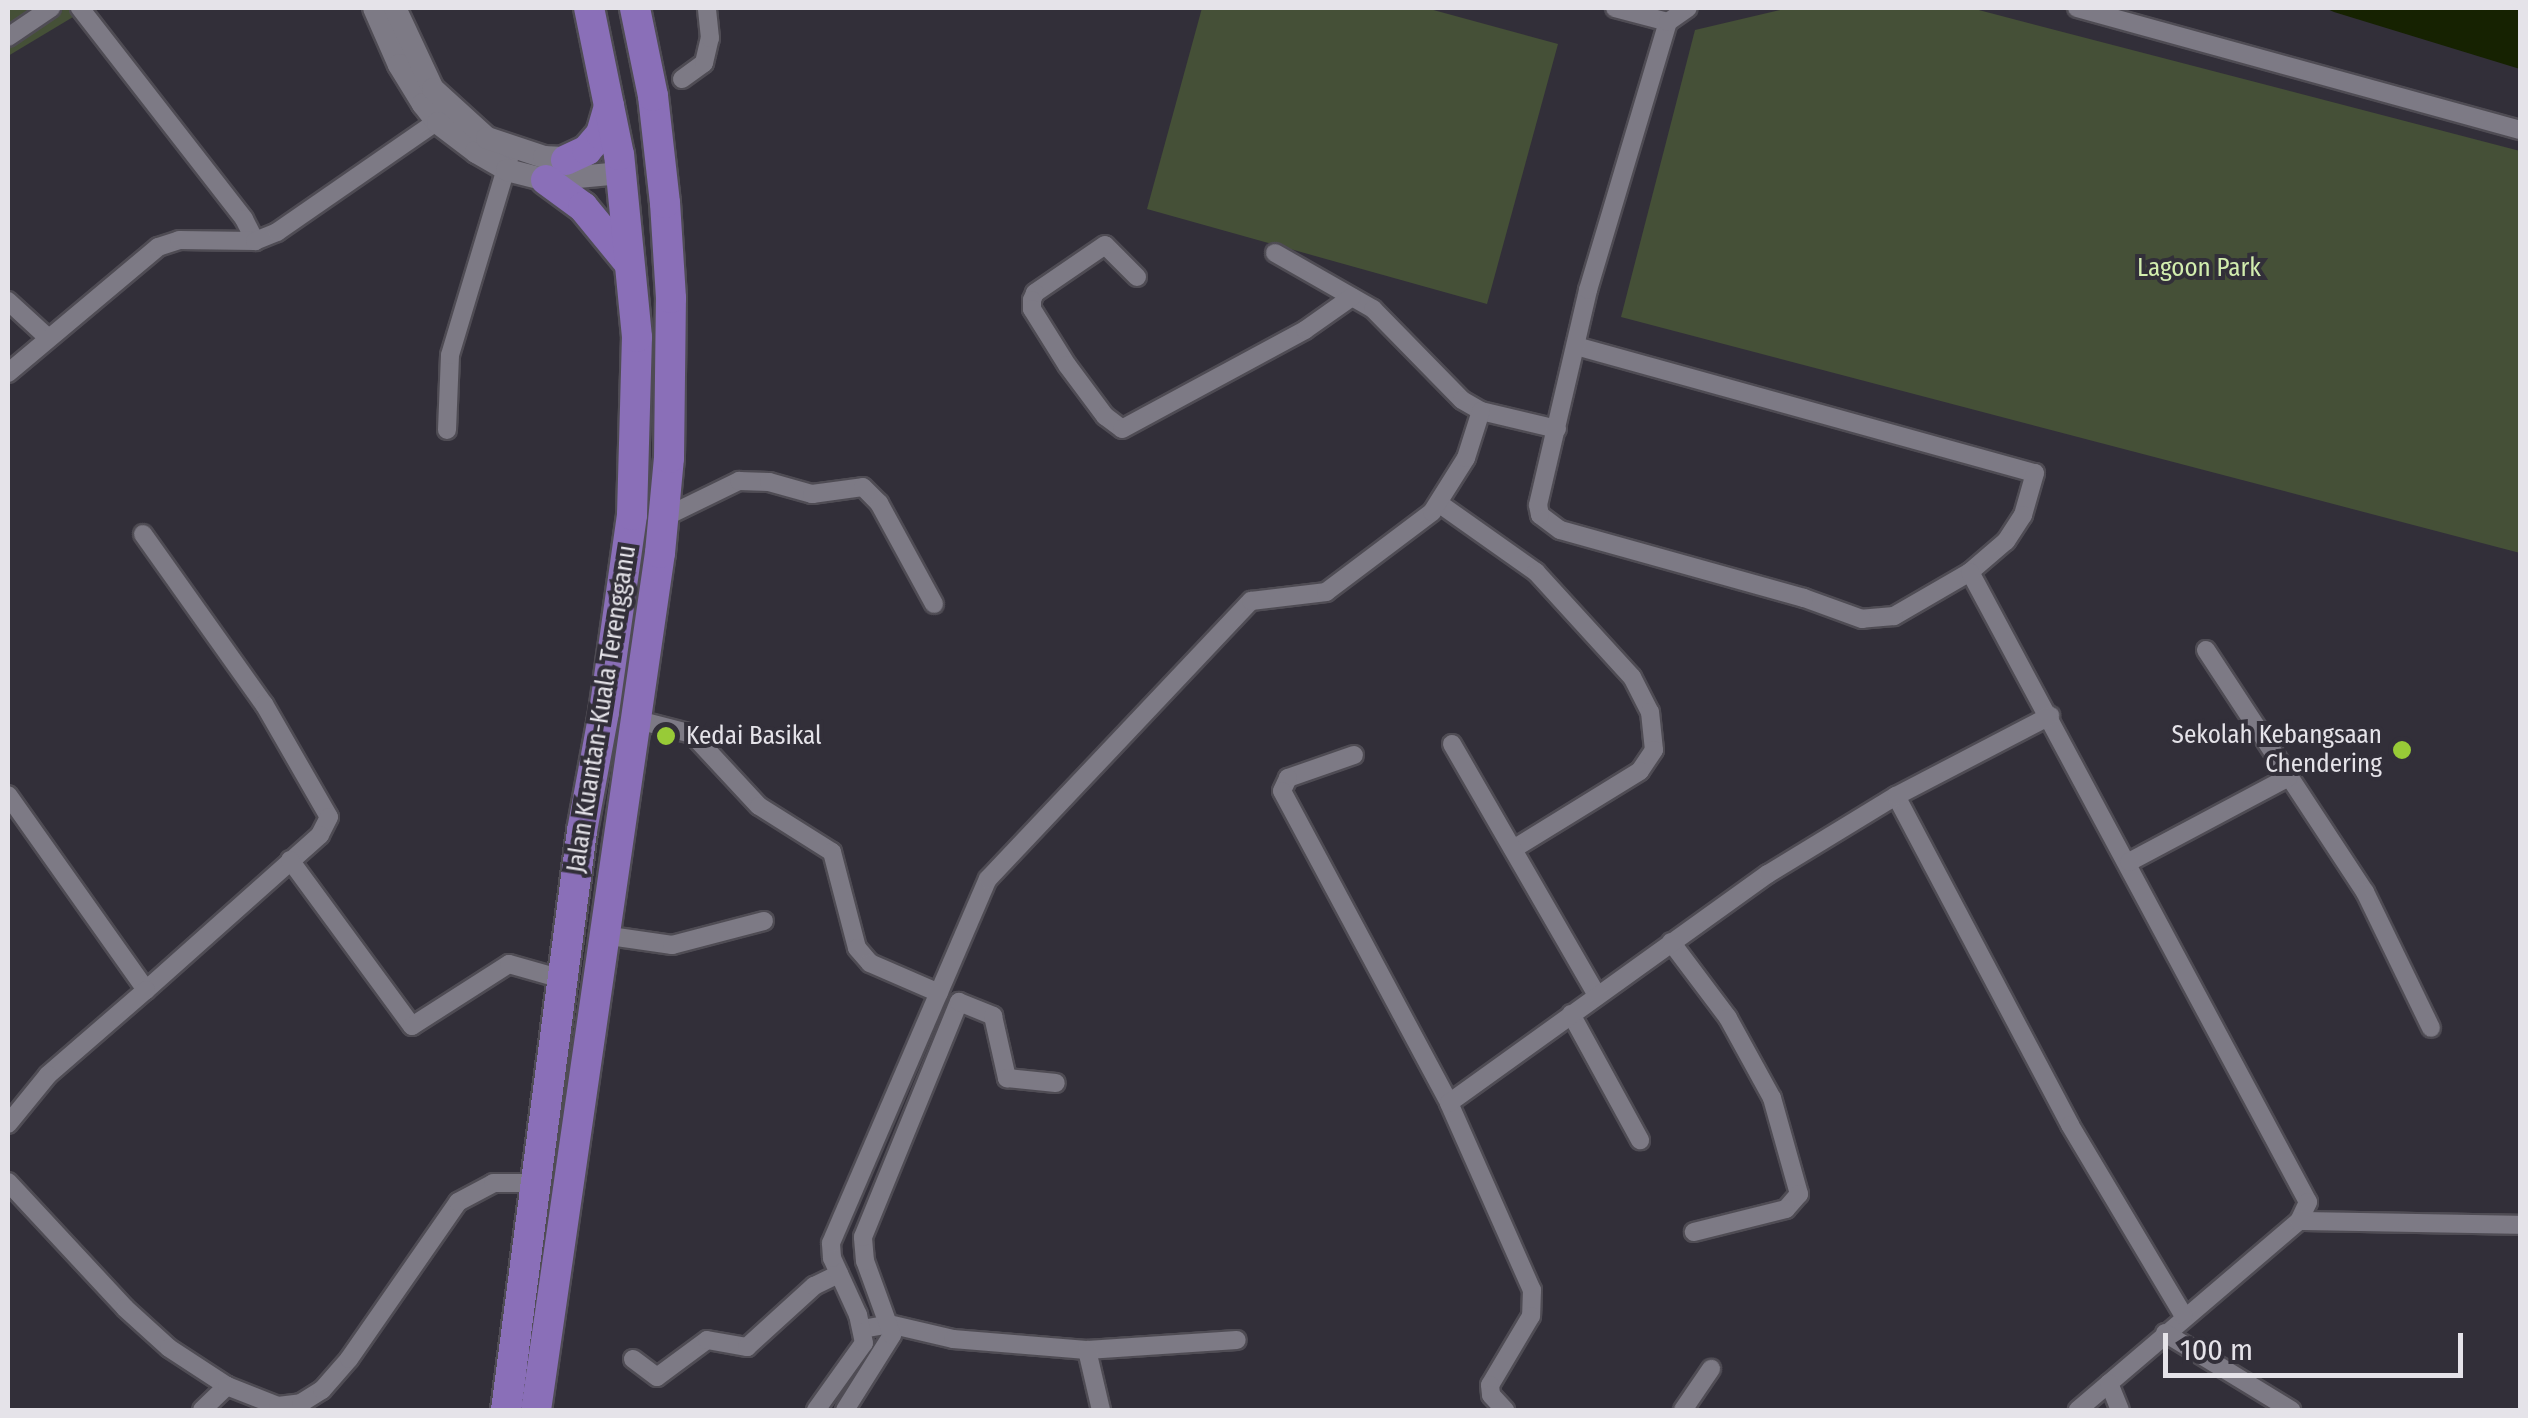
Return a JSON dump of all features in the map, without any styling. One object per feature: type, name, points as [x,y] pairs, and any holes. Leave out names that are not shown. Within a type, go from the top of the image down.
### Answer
[{"type":"highway","name":"Jalan Kuantan-Kuala Terengganu","points":[[506,1410],[561,992],[632,515],[638,338],[624,164],[589,8]]},
{"type":"highway","name":"Jalan Kuantan-Kuala Terengganu","points":[[536,1410],[663,518],[671,298],[654,110],[635,8]]},
{"type":"highway","points":[[609,106],[601,134],[587,150],[556,170],[630,266]]},
{"type":"highway","points":[[654,110],[624,164],[665,203]]},
{"type":"highway","points":[[561,992],[592,1012]]},
{"type":"street","points":[[8,37],[51,8]]},
{"type":"street","points":[[80,8],[244,219],[255,241]]},
{"type":"street","points":[[374,8],[399,65],[446,116],[487,138],[510,159],[556,170],[624,164]]},
{"type":"street","points":[[395,8],[446,116]]},
{"type":"street","points":[[682,79],[704,63],[710,38],[707,8]]},
{"type":"street","points":[[1616,8],[1668,22]]},
{"type":"street","points":[[1576,346],[2035,473],[2024,515],[2006,542],[1970,572],[1894,616],[1862,619],[1547,523],[1538,505],[1549,427],[1576,346],[1588,290],[1668,22],[1688,8]]},
{"type":"street","points":[[2077,8],[2520,130]]},
{"type":"street","points":[[13,368],[46,336],[158,246],[179,240],[255,241],[277,232],[446,116]]},
{"type":"street","points":[[447,430],[450,355],[510,159]]},
{"type":"street","points":[[1137,276],[1105,245],[1046,284],[1032,300],[1032,308],[1067,365],[1105,416],[1122,429],[1291,338],[1352,297]]},
{"type":"street","points":[[1275,253],[1373,309],[1445,385],[1480,411],[1549,427]]},
{"type":"street","points":[[8,301],[46,336]]},
{"type":"street","points":[[816,1410],[862,1348],[862,1330],[831,1243],[997,867],[1251,601],[1326,592],[1417,526],[1440,504],[1466,458],[1480,411]]},
{"type":"street","points":[[663,518],[739,480],[768,482],[812,494],[863,488],[879,503],[934,604]]},
{"type":"street","points":[[1440,504],[1536,572],[1632,676],[1650,712],[1654,750],[1640,772],[1513,849]]},
{"type":"street","points":[[8,1124],[48,1075],[328,826],[326,806],[264,704],[143,534]]},
{"type":"street","points":[[1970,572],[2305,1191],[2306,1212],[2298,1222],[2078,1410]]},
{"type":"street","points":[[2206,650],[2387,929],[2431,1028]]},
{"type":"street","points":[[1449,1103],[1768,874],[1896,796],[2050,716]]},
{"type":"street","points":[[634,719],[692,734],[759,806],[832,852],[858,948],[870,963],[939,994]]},
{"type":"street","points":[[1452,744],[1597,995]]},
{"type":"street","points":[[1354,755],[1288,778],[1282,791],[1449,1103],[1532,1290],[1530,1316],[1490,1385],[1491,1395],[1505,1410]]},
{"type":"street","points":[[2129,862],[2289,777]]},
{"type":"street","points":[[8,795],[146,990]]},
{"type":"street","points":[[1896,796],[2070,1126],[2184,1316]]},
{"type":"street","points":[[290,860],[412,1026],[509,964],[561,992]]},
{"type":"street","points":[[603,935],[672,945],[764,922]]},
{"type":"street","points":[[1671,942],[1728,1018],[1772,1098],[1799,1194],[1786,1209],[1694,1232]]},
{"type":"street","points":[[845,1410],[890,1344],[890,1324],[865,1261],[863,1237],[959,1002],[992,1016],[1007,1078],[1056,1083]]},
{"type":"street","points":[[1571,1014],[1640,1140]]},
{"type":"street","points":[[8,1182],[124,1308],[169,1348],[227,1386],[278,1406],[301,1403],[322,1390],[350,1359],[458,1202],[494,1183],[536,1183]]},
{"type":"street","points":[[2298,1222],[2520,1226]]},
{"type":"street","points":[[632,1359],[657,1377],[707,1340],[747,1347],[814,1286],[839,1274]]},
{"type":"street","points":[[862,1330],[890,1324],[953,1339],[1087,1350],[1237,1340]]},
{"type":"street","points":[[2165,1333],[2291,1410]]},
{"type":"street","points":[[1087,1350],[1101,1410]]},
{"type":"street","points":[[1683,1410],[1710,1369]]},
{"type":"street","points":[[2109,1383],[2120,1410]]},
{"type":"street","points":[[202,1410],[227,1386]]},
{"type":"green space","points":[[8,8],[88,8],[8,56]]},
{"type":"green space","points":[[1202,8],[1426,8],[1558,44],[1487,304],[1147,209]]},
{"type":"green space","name":"Lagoon Park","points":[[1789,8],[1971,8],[2520,151],[2520,553],[1621,317],[1695,30]]},
{"type":"shaded area","points":[[2325,8],[2520,8],[2520,69],[2334,12]]},
{"type":"place","name":"Kedai Basikal","points":[[666,736]]},
{"type":"place","name":"Sekolah Kebangsaan Chendering","points":[[2402,750]]}]
